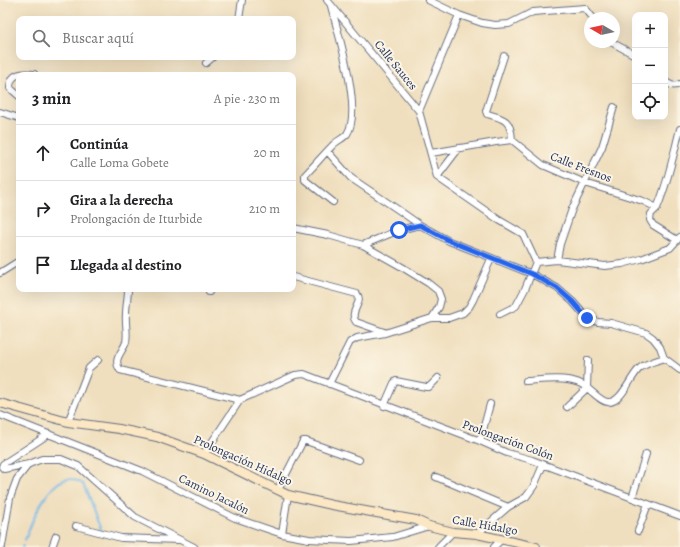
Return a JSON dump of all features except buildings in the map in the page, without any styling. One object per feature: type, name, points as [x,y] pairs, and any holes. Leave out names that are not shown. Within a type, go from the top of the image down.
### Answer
[{"type":"street","points":[[239,16],[242,0]]},
{"type":"street","points":[[428,0],[460,15],[495,26],[509,24],[533,12],[585,8],[588,12]]},
{"type":"street","points":[[329,1],[352,97],[352,121],[346,135],[333,145],[305,175],[305,180],[332,202]]},
{"type":"street","name":"Calle Sauces","points":[[329,1],[419,111],[432,153],[437,177]]},
{"type":"street","points":[[419,111],[460,15]]},
{"type":"street","points":[[620,47],[632,53]]},
{"type":"street","points":[[432,153],[512,140],[509,124],[505,119],[487,114],[486,111],[504,56]]},
{"type":"street","points":[[206,63],[210,60]]},
{"type":"street","points":[[16,75],[10,84],[10,88],[16,93]]},
{"type":"street","points":[[668,83],[670,85],[678,85]]},
{"type":"street","points":[[557,260],[560,244],[572,209],[602,147],[614,107]]},
{"type":"street","points":[[0,112],[16,117]]},
{"type":"street","points":[[536,262],[557,260],[605,266],[622,264],[641,259],[670,248],[678,239],[653,225],[650,220],[651,214],[657,208],[668,176],[680,130]]},
{"type":"street","name":"Calle Fresnos","points":[[512,140],[543,165],[585,183],[643,201],[657,208]]},
{"type":"street","points":[[459,148],[437,177],[499,220],[523,234],[536,262],[525,290],[516,306],[500,314]]},
{"type":"street","points":[[328,152],[351,178],[420,225],[450,241],[491,259],[532,274],[557,288],[573,302],[587,318],[646,333],[653,338],[660,348],[664,358],[680,370]]},
{"type":"street","points":[[363,245],[399,230],[420,225]]},
{"type":"street","points":[[296,229],[328,235],[363,245],[428,283],[438,291],[441,299],[439,308],[432,318]]},
{"type":"street","points":[[329,384],[350,342],[357,338],[385,333],[432,318],[449,318],[463,314],[471,304],[491,259]]},
{"type":"street","points":[[1,271],[16,264]]},
{"type":"street","points":[[296,278],[357,294],[359,300],[353,313],[356,322],[385,333]]},
{"type":"street","points":[[128,292],[126,313],[127,338],[117,358],[117,365],[120,370],[240,400],[204,454]]},
{"type":"street","points":[[526,382],[566,379],[584,385],[603,400],[608,402],[614,401],[623,393],[640,368],[664,358]]},
{"type":"street","points":[[68,422],[89,368],[98,360]]},
{"type":"street","points":[[567,406],[587,388],[588,360]]},
{"type":"street","name":"Prolongación Colón","points":[[240,400],[294,375],[304,374],[384,406],[480,441],[507,453],[532,460],[680,516]]},
{"type":"street","points":[[384,406],[396,380],[426,388],[430,387],[438,378]]},
{"type":"street","name":"Prolongación Hidalgo","points":[[0,403],[68,422],[119,429],[157,437],[204,454],[288,495],[332,505],[416,520],[430,526]]},
{"type":"street","points":[[480,441],[490,404]]},
{"type":"street","name":"Camino Jacalón","points":[[0,415],[142,471],[235,518],[282,534],[309,538],[351,541],[393,537],[430,526]]},
{"type":"street","points":[[49,434],[3,464],[2,467],[4,469],[8,469],[42,459],[61,459],[78,466],[135,517],[194,547]]},
{"type":"street","points":[[278,490],[303,441],[359,460]]},
{"type":"street","points":[[632,498],[646,454]]},
{"type":"street","points":[[1,546],[10,498],[17,479],[29,464]]},
{"type":"street","points":[[477,534],[508,507],[526,497],[534,486],[543,465]]},
{"type":"street","points":[[436,477],[508,507]]},
{"type":"street","points":[[282,534],[288,495]]},
{"type":"street","points":[[638,532],[648,504]]},
{"type":"street","points":[[76,526],[121,538],[182,540]]},
{"type":"street","name":"Calle Hidalgo","points":[[430,526],[453,532],[477,534],[536,547]]},
{"type":"street","points":[[438,547],[453,532]]},
{"type":"street","points":[[52,547],[56,536]]},
{"type":"street","points":[[494,547],[502,539]]},
{"type":"street","points":[[348,547],[351,541]]},
{"type":"waterway","points":[[25,540],[36,513],[48,493],[55,485],[63,480],[71,479],[83,484],[102,532]]},
{"type":"route","points":[[399,230],[420,225],[450,241],[491,259],[532,274],[557,288],[573,302],[581,313],[587,318]]}]
